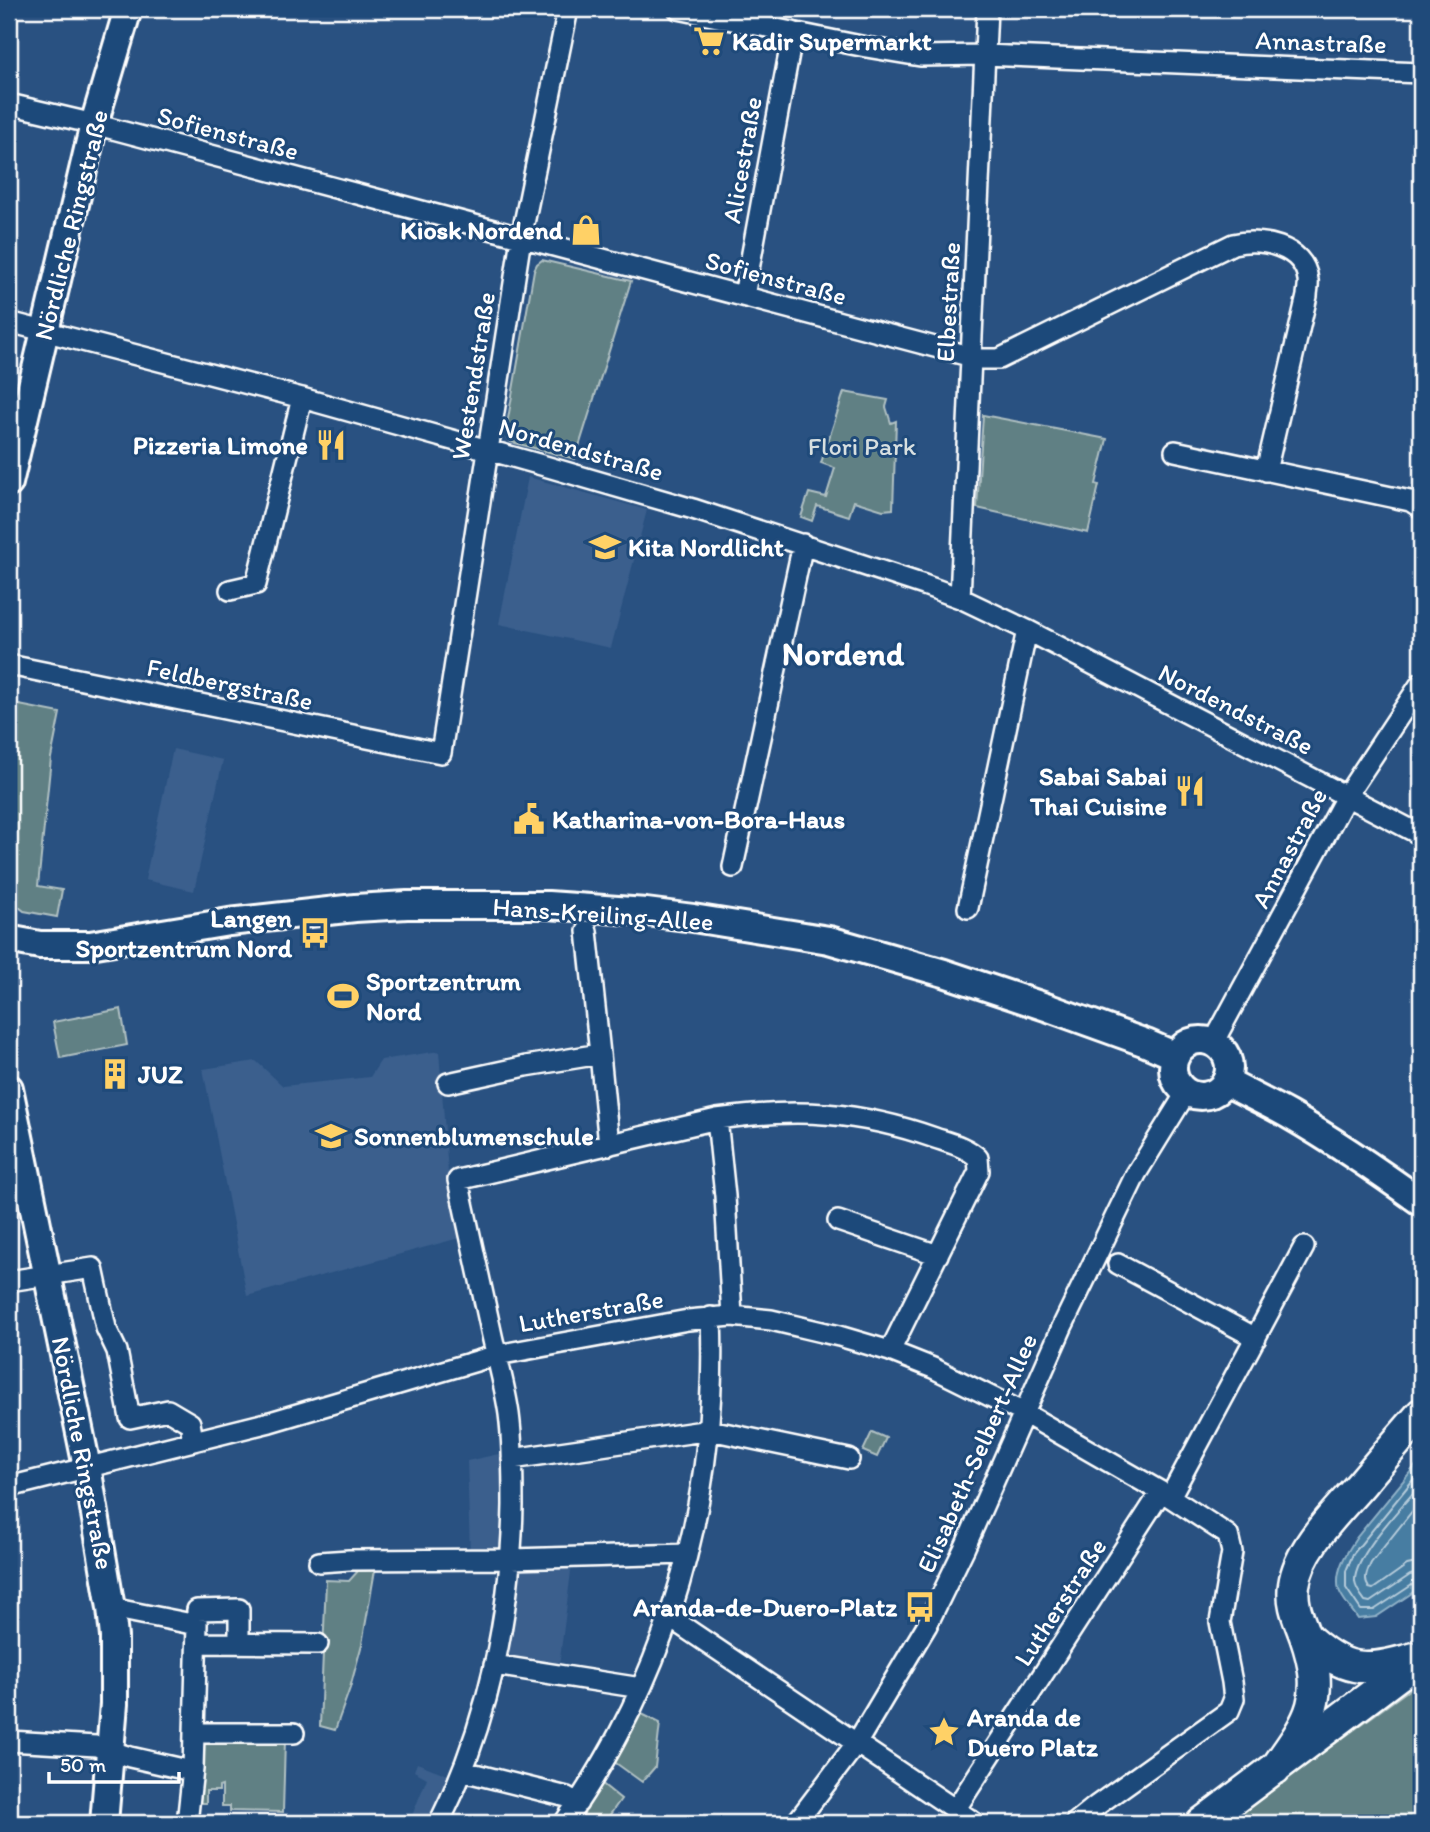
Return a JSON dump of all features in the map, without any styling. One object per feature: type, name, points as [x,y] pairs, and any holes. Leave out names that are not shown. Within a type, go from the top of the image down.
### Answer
[{"type":"main road","points":[[1275,1769],[1304,1728],[1315,1693],[1313,1663],[1293,1599],[1294,1584],[1304,1555],[1421,1413]]},
{"type":"main road","points":[[1305,1636],[1337,1661],[1367,1668],[1384,1667],[1421,1657]]},
{"type":"main road","points":[[1202,1823],[1421,1657]]},
{"type":"street","name":"Nördliche Ringstraße","points":[[9,483],[94,124],[128,9]]},
{"type":"street","name":"Westendstraße","points":[[441,753],[521,238],[568,9]]},
{"type":"street","name":"Annastraße","points":[[678,9],[920,57],[985,55],[1421,73]]},
{"type":"street","name":"Elbestraße","points":[[960,598],[987,9]]},
{"type":"street","name":"Alicestraße","points":[[744,296],[793,32]]},
{"type":"street","name":"Sofienstraße","points":[[9,104],[94,124],[980,359],[999,359],[1233,244],[1260,242],[1287,250],[1298,258],[1308,281],[1307,296],[1266,471]]},
{"type":"street","name":"Nordendstraße","points":[[9,322],[302,398],[660,499],[960,598],[1027,630],[1421,835]]},
{"type":"street","points":[[230,590],[256,584],[302,398]]},
{"type":"street","points":[[1175,451],[1410,501],[1421,508]]},
{"type":"street","points":[[733,867],[803,544]]},
{"type":"street","points":[[968,908],[1027,630]]},
{"type":"street","name":"Feldbergstraße","points":[[9,665],[441,753]]},
{"type":"street","name":"Annastraße","points":[[1213,1043],[1347,795],[1421,683]]},
{"type":"street","name":"Hans-Kreiling-Allee","points":[[10,938],[40,945],[90,945],[229,922],[407,905],[548,905],[646,912],[829,940],[944,973],[1037,1004],[1175,1056]]},
{"type":"street","points":[[587,931],[609,1145]]},
{"type":"street","points":[[1205,1040],[1213,1043],[1222,1050],[1228,1060],[1226,1082],[1220,1089],[1204,1097],[1186,1093],[1178,1086],[1174,1077],[1172,1066],[1175,1056],[1188,1043],[1205,1040]]},
{"type":"street","points":[[448,1083],[600,1054]]},
{"type":"street","points":[[1226,1082],[1319,1134],[1421,1202]]},
{"type":"street","name":"Nördliche Ringstraße","points":[[9,1088],[87,1467],[111,1608],[114,1664],[111,1751],[104,1823]]},
{"type":"street","name":"Elisabeth-Selbert-Allee","points":[[796,1823],[856,1744],[931,1618],[970,1537],[1063,1325],[1136,1174],[1186,1093]]},
{"type":"street","points":[[439,1823],[477,1732],[501,1630],[511,1559],[512,1459],[509,1414],[458,1180],[717,1119],[751,1114],[809,1112],[875,1120],[912,1130],[972,1153],[978,1158],[979,1171],[890,1351]]},
{"type":"street","points":[[717,1119],[725,1196],[732,1316]]},
{"type":"street","points":[[838,1221],[938,1255]]},
{"type":"street","points":[[1166,1495],[1256,1338],[1304,1247]]},
{"type":"street","points":[[1118,1264],[1256,1338]]},
{"type":"street","points":[[9,1281],[93,1268],[106,1328],[117,1351],[131,1418],[168,1410],[190,1423],[193,1440]]},
{"type":"street","points":[[564,1823],[605,1759],[641,1688],[669,1617],[700,1497],[710,1430],[713,1360],[711,1317]]},
{"type":"street","name":"Lutherstraße","points":[[9,1486],[270,1422],[497,1355],[711,1317],[771,1320],[890,1351],[933,1368],[1024,1413],[1166,1495],[1228,1535],[1232,1552],[1220,1622],[1234,1699],[1229,1710],[1074,1823]]},
{"type":"street","points":[[512,1459],[710,1430],[849,1459]]},
{"type":"street","name":"Lutherstraße","points":[[955,1810],[1166,1495]]},
{"type":"street","points":[[319,1562],[687,1554]]},
{"type":"street","points":[[111,1608],[197,1634],[239,1643],[318,1644]]},
{"type":"street","points":[[187,1823],[193,1769],[197,1610],[239,1609],[239,1643]]},
{"type":"street","points":[[669,1617],[975,1823]]},
{"type":"street","points":[[494,1665],[641,1688]]},
{"type":"street","points":[[194,1733],[294,1733]]},
{"type":"street","points":[[9,1741],[96,1746],[183,1769],[193,1769]]},
{"type":"street","points":[[463,1770],[567,1797],[578,1803]]},
{"type":"shaded area","points":[[528,477],[647,510],[611,648],[499,624]]},
{"type":"shaded area","points":[[173,749],[223,760],[194,891],[145,880]]},
{"type":"shaded area","name":"Sonnenblumenschule","points":[[439,1051],[449,1186],[463,1237],[247,1296],[203,1069],[256,1061],[283,1086],[370,1077],[381,1060]]},
{"type":"shaded area","points":[[503,1453],[502,1552],[470,1553],[467,1461]]},
{"type":"shaded area","points":[[572,1564],[559,1666],[507,1659],[521,1565]]},
{"type":"shaded area","points":[[417,1763],[448,1775],[427,1823],[409,1823],[427,1778],[414,1771]]},
{"type":"green space","points":[[542,260],[631,281],[575,459],[511,442],[506,430],[534,270]]},
{"type":"green space","name":"Flori Park","points":[[844,392],[888,400],[886,407],[891,423],[896,421],[893,509],[883,510],[854,501],[849,516],[817,506],[812,521],[801,517],[809,493],[826,497],[835,468],[821,463]]},
{"type":"green space","points":[[983,415],[1107,439],[1088,533],[977,508]]},
{"type":"green space","points":[[9,703],[60,713],[51,758],[38,886],[62,890],[57,917],[24,911],[9,899]]},
{"type":"green space","points":[[121,1009],[127,1045],[60,1058],[53,1022]]},
{"type":"green space","points":[[872,1432],[886,1438],[877,1457],[863,1451]]},
{"type":"green space","points":[[375,1570],[362,1644],[350,1688],[335,1730],[320,1726],[326,1580],[349,1581],[358,1571]]},
{"type":"green space","points":[[1421,1681],[1421,1823],[1226,1823]]},
{"type":"green space","points":[[638,1712],[660,1723],[655,1767],[642,1782],[613,1761]]},
{"type":"green space","points":[[200,1739],[285,1739],[283,1812],[230,1811],[230,1806],[222,1806],[222,1786],[219,1791],[206,1791],[206,1803],[193,1803]]},
{"type":"green space","points":[[600,1782],[621,1799],[604,1823],[574,1823]]},
{"type":"water","points":[[1421,1459],[1421,1587],[1376,1617],[1358,1619],[1339,1590],[1338,1576],[1342,1562],[1357,1537]]},
{"type":"place","name":"Kadir Supermarkt","points":[[709,41]]},
{"type":"place","name":"Kiosk Nordend","points":[[586,230]]},
{"type":"place","name":"Pizzeria Limone","points":[[331,445]]},
{"type":"place","name":"Kita Nordlicht","points":[[605,547]]},
{"type":"place","name":"Sabai Sabai Thai Cuisine","points":[[1190,791]]},
{"type":"place","name":"Katharina-von-Bora-Haus","points":[[529,819]]},
{"type":"place","name":"Langen Sportzentrum Nord","points":[[315,933]]},
{"type":"place","name":"Sportzentrum Nord","points":[[343,996]]},
{"type":"place","name":"JUZ","points":[[115,1074]]},
{"type":"place","name":"Sonnenblumenschule","points":[[331,1136]]},
{"type":"place","name":"Aranda-de-Duero-Platz","points":[[920,1607]]},
{"type":"place","name":"Aranda de Duero Platz","points":[[944,1732]]},
{"type":"district","name":"Nordend","points":[[843,653]]}]
